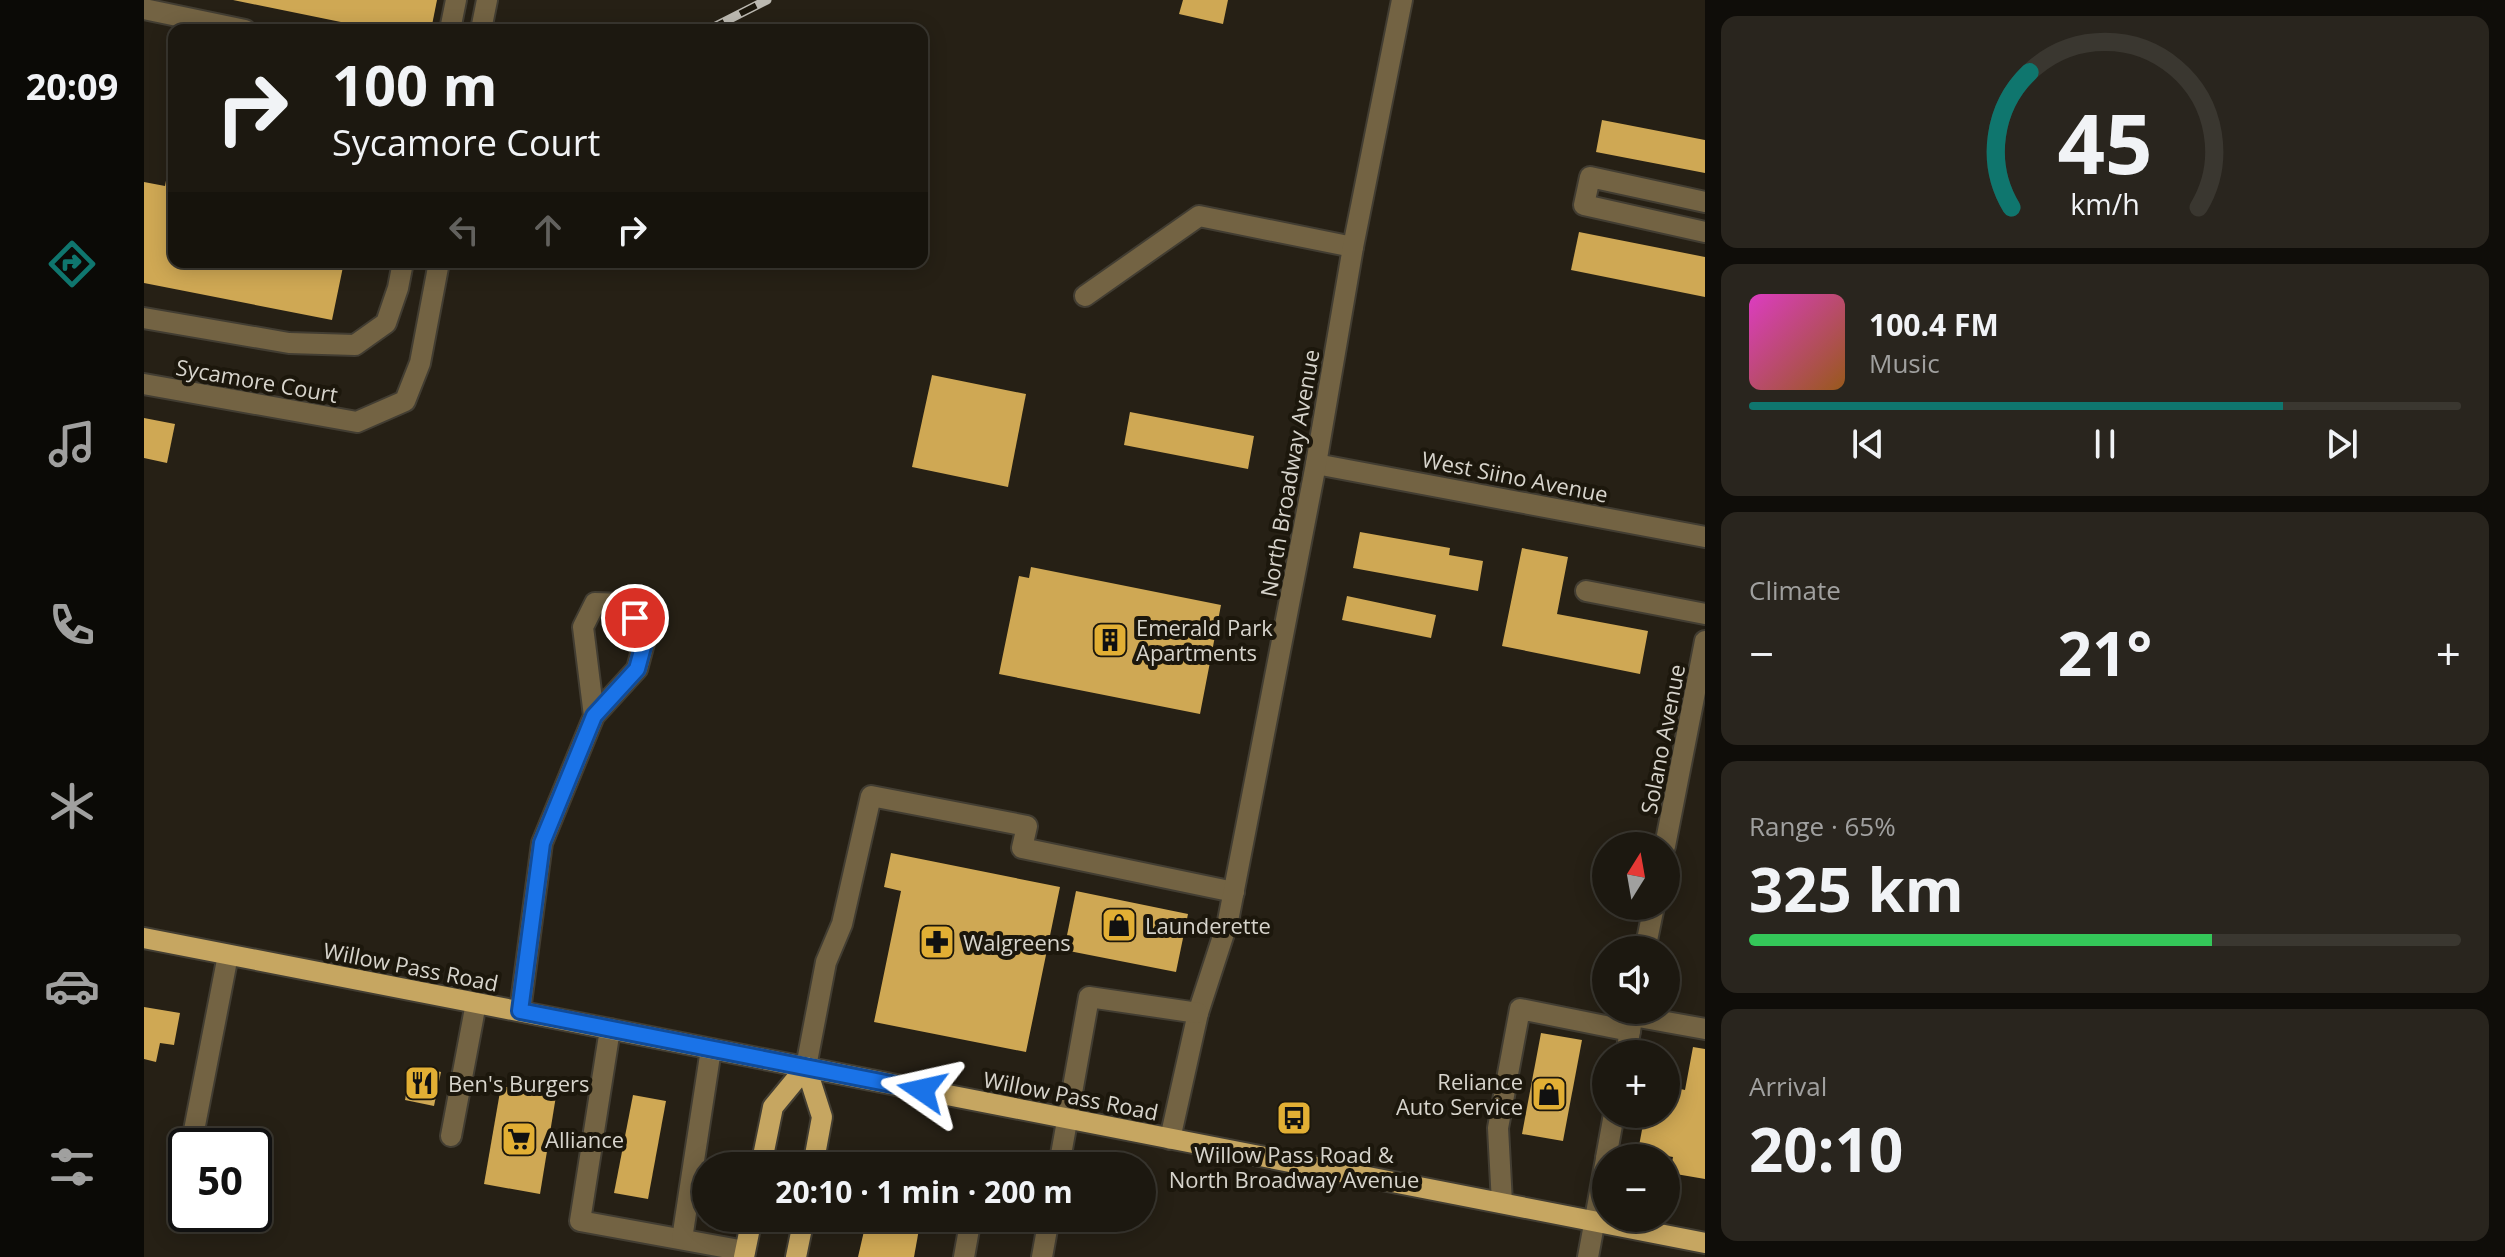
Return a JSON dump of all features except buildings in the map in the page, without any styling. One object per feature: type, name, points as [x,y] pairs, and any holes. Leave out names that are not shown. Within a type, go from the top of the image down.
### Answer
[{"type":"main road","name":"Willow Pass Road","points":[[144,938],[1592,1222]]},
{"type":"main road","points":[[764,1152],[773,1107],[806,1067]]},
{"type":"main road","points":[[806,1067],[822,1117],[816,1152]]},
{"type":"main road","points":[[745,1254],[749,1232]]},
{"type":"main road","points":[[796,1257],[801,1232]]},
{"type":"main road","name":"Willow Pass Road","points":[[1647,1232],[1705,1243]]},
{"type":"street","points":[[451,24],[456,0]]},
{"type":"street","points":[[482,24],[487,0]]},
{"type":"street","name":"North Broadway Avenue","points":[[1170,1139],[1198,1013],[1228,921],[1234,892],[1316,464],[1398,1]]},
{"type":"street","points":[[144,9],[216,24]]},
{"type":"street","points":[[1705,202],[1590,177],[1584,205],[1705,232]]},
{"type":"street","points":[[1085,296],[1199,216],[1353,247]]},
{"type":"street","points":[[144,318],[289,343],[355,345],[386,323],[402,268]]},
{"type":"street","name":"Sycamore Court","points":[[144,384],[357,422],[405,401],[420,363],[438,268]]},
{"type":"street","name":"West Siino Avenue","points":[[1316,464],[1705,537]]},
{"type":"street","points":[[1586,591],[1705,614]]},
{"type":"street","points":[[520,1011],[542,843],[594,716],[637,669],[647,632],[624,604],[595,603],[583,627],[594,716]]},
{"type":"street","name":"Solano Avenue","points":[[1668,832],[1705,641]]},
{"type":"street","points":[[806,1067],[826,962],[842,924],[871,796],[1027,826],[1022,848],[1234,892]]},
{"type":"street","points":[[194,1128],[228,955]]},
{"type":"street","points":[[1061,1152],[1089,997],[1198,1013]]},
{"type":"street","points":[[451,1136],[476,1003]]},
{"type":"street","points":[[1502,1203],[1498,1128],[1520,1009],[1592,1015]]},
{"type":"street","points":[[1668,1024],[1705,1029]]},
{"type":"street","points":[[610,1029],[580,1221],[745,1254]]},
{"type":"street","points":[[682,1239],[711,1049]]},
{"type":"street","points":[[964,1257],[968,1232]]},
{"type":"street","points":[[1042,1257],[1046,1232]]},
{"type":"street","points":[[1588,1257],[1592,1232]]},
{"type":"railway","points":[[720,24],[767,0]]},
{"type":"place","name":"Emerald Park Apartments","points":[[1110,640]]},
{"type":"place","name":"Launderette","points":[[1119,925]]},
{"type":"place","name":"Walgreens","points":[[937,942]]},
{"type":"place","name":"Ben's Burgers","points":[[422,1083]]},
{"type":"place","name":"Reliance Auto Service","points":[[1549,1094]]},
{"type":"place","name":"Willow Pass Road & North Broadway Avenue","points":[[1294,1118]]},
{"type":"place","name":"Alliance","points":[[519,1139]]},
{"type":"route","points":[[635,618],[647,632],[637,669],[594,716],[542,843],[520,1011],[922,1090]]}]
